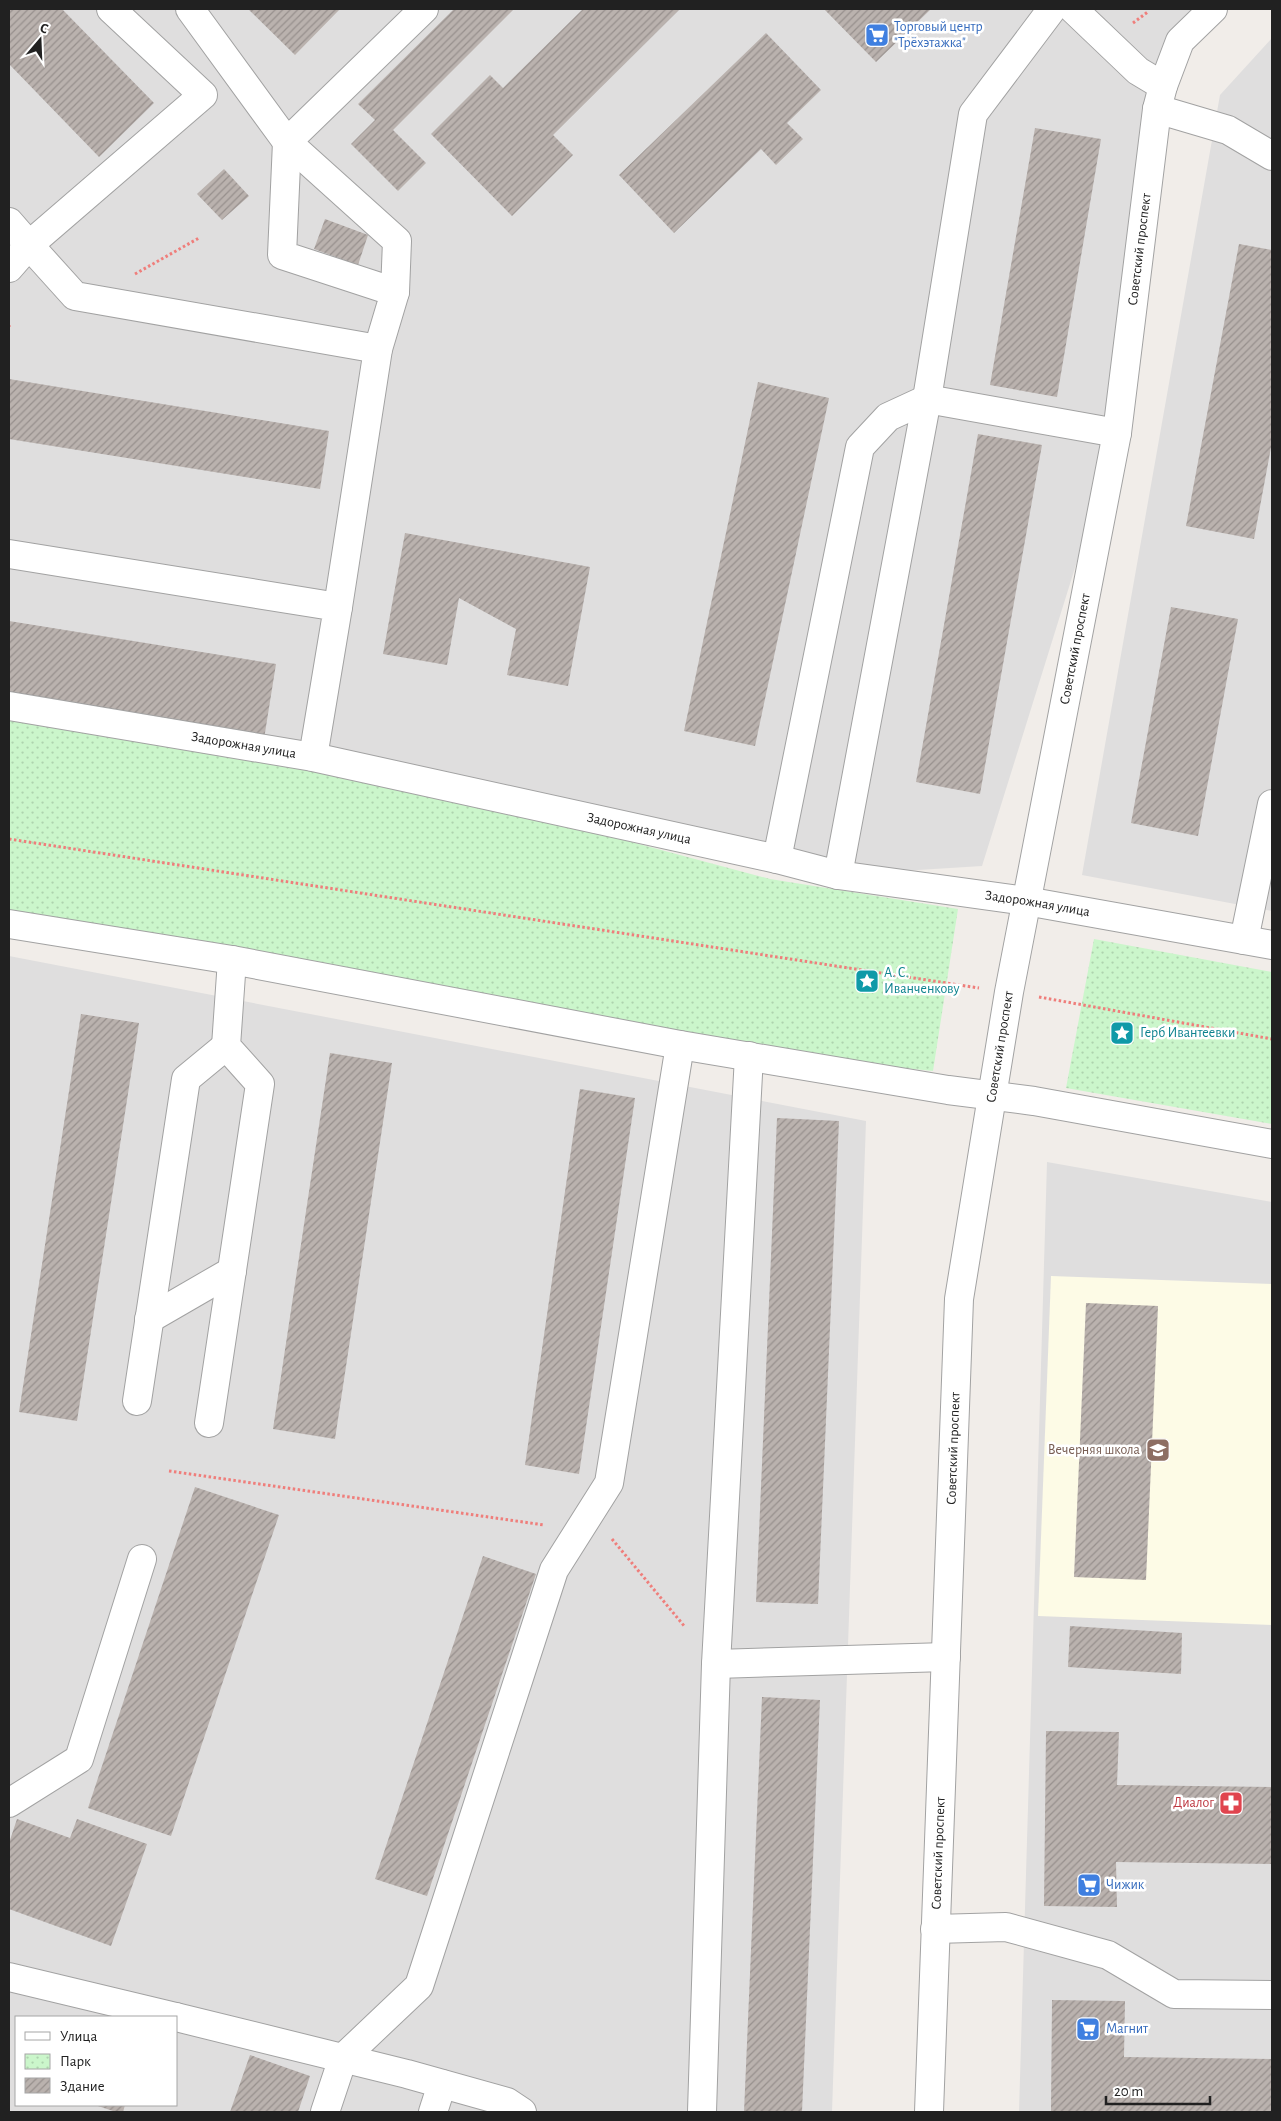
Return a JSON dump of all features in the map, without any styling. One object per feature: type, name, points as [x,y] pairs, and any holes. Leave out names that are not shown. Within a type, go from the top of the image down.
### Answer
[{"type":"street","points":[[9,268],[29,245],[203,95],[111,9]]},
{"type":"street","points":[[190,9],[287,142],[397,241],[395,292],[378,349],[313,756]]},
{"type":"street","points":[[395,292],[282,255],[287,142],[424,9]]},
{"type":"street","points":[[838,875],[927,399],[973,114],[1052,9]]},
{"type":"street","points":[[1072,9],[1138,71],[1160,97],[1228,130],[1272,156]]},
{"type":"street","name":"Советский проспект","points":[[929,2112],[959,1299],[1009,992],[1117,433],[1160,97],[1180,41],[1213,9]]},
{"type":"street","points":[[9,222],[75,296],[378,349]]},
{"type":"street","points":[[777,859],[860,448],[888,417],[927,399],[1117,433]]},
{"type":"street","points":[[9,554],[338,607]]},
{"type":"street","name":"Задорожная улица","points":[[9,706],[313,756],[777,859],[838,875],[1026,902],[1272,945]]},
{"type":"street","points":[[1244,940],[1272,804]]},
{"type":"street","points":[[9,924],[232,960],[680,1045],[948,1090],[1034,1100],[1272,1144]]},
{"type":"street","points":[[209,1423],[260,1084],[226,1046],[232,960]]},
{"type":"street","points":[[325,2112],[344,2058],[419,1986],[554,1570],[609,1483],[680,1045]]},
{"type":"street","points":[[136,1401],[186,1078],[226,1046]]},
{"type":"street","points":[[702,2112],[716,1664],[749,1056]]},
{"type":"street","points":[[149,1319],[232,1271]]},
{"type":"street","points":[[9,1803],[80,1759],[142,1559]]},
{"type":"street","points":[[716,1664],[946,1657]]},
{"type":"street","points":[[935,1929],[1006,1927],[1015,1929],[1108,1955],[1174,1994],[1272,1995]]},
{"type":"street","points":[[9,1977],[172,2016]]},
{"type":"street","points":[[178,2017],[442,2084],[507,2102],[522,2112]]},
{"type":"street","points":[[433,2112],[442,2084]]},
{"type":"path","points":[[133,276],[199,238]]},
{"type":"path","points":[[9,839],[981,988]]},
{"type":"path","points":[[1009,992],[1272,1039]]},
{"type":"path","points":[[169,1471],[608,1534],[716,1664]]},
{"type":"shaded area","points":[[9,9],[1226,9],[1163,86],[1117,433],[982,866],[838,875],[9,706]]},
{"type":"shaded area","points":[[1272,38],[1272,911],[1082,875],[1220,95]]},
{"type":"shaded area","points":[[9,956],[866,1121],[832,2112],[9,2112]]},
{"type":"shaded area","points":[[1047,1162],[1272,1202],[1272,2112],[1019,2112]]},
{"type":"shaded area","name":"Вечерняя школа","points":[[1051,1276],[1272,1284],[1272,1625],[1038,1616]]},
{"type":"green space","points":[[9,706],[313,757],[770,879],[958,909],[933,1071],[680,1045],[9,931]]},
{"type":"green space","points":[[1094,939],[1272,972],[1272,1124],[1066,1088]]},
{"type":"building","points":[[9,9],[62,9],[154,103],[99,157],[9,64]]},
{"type":"building","points":[[248,9],[340,9],[295,55]]},
{"type":"building","points":[[454,9],[514,9],[393,130],[426,163],[398,191],[351,144],[375,120],[358,104]]},
{"type":"building","points":[[583,9],[680,9],[553,135],[573,155],[512,216],[431,134],[490,75],[503,88]]},
{"type":"building","name":"Торговый центр \"Трёхэтажка\"","points":[[824,9],[931,9],[876,62]]},
{"type":"building","points":[[766,33],[821,90],[787,123],[803,139],[776,165],[761,149],[674,233],[619,175]]},
{"type":"building","points":[[1035,128],[1101,139],[1057,397],[990,385]]},
{"type":"building","points":[[224,169],[249,196],[222,220],[197,194]]},
{"type":"building","points":[[325,219],[368,235],[358,265],[314,249]]},
{"type":"building","points":[[1239,244],[1272,250],[1272,442],[1254,539],[1186,526]]},
{"type":"building","points":[[9,379],[329,431],[320,489],[9,439]]},
{"type":"building","points":[[758,382],[829,398],[755,746],[684,731]]},
{"type":"building","points":[[978,434],[1042,445],[980,794],[916,782]]},
{"type":"building","points":[[405,533],[590,567],[568,686],[507,675],[516,629],[459,598],[447,665],[383,654]]},
{"type":"building","points":[[1171,607],[1238,619],[1198,836],[1131,823]]},
{"type":"building","points":[[9,621],[276,664],[264,739],[9,698]]},
{"type":"building","points":[[81,1014],[139,1023],[77,1421],[19,1412]]},
{"type":"building","points":[[330,1053],[392,1063],[335,1439],[273,1429]]},
{"type":"building","points":[[580,1089],[635,1098],[579,1474],[525,1465]]},
{"type":"building","points":[[777,1118],[839,1121],[818,1604],[756,1602]]},
{"type":"building","points":[[1086,1303],[1158,1306],[1146,1580],[1074,1577]]},
{"type":"building","points":[[195,1487],[279,1515],[171,1836],[88,1808]]},
{"type":"building","points":[[483,1556],[536,1574],[427,1896],[375,1879]]},
{"type":"building","points":[[1070,1626],[1182,1633],[1181,1674],[1068,1667]]},
{"type":"building","points":[[762,1697],[820,1700],[802,2112],[744,2112]]},
{"type":"building","points":[[1046,1731],[1119,1732],[1117,1785],[1272,1787],[1272,1864],[1116,1862],[1117,1907],[1044,1906]]},
{"type":"building","points":[[17,1819],[70,1838],[77,1819],[147,1844],[111,1946],[9,1909],[9,1843]]},
{"type":"building","points":[[1052,2000],[1125,2001],[1124,2057],[1272,2059],[1272,2112],[1051,2112]]},
{"type":"building","points":[[250,2055],[310,2076],[298,2112],[230,2112]]},
{"type":"building","points":[[98,2106],[125,2106],[123,2112],[116,2112]]},
{"type":"place","name":"Торговый центр \"Трёхэтажка\"","points":[[877,35]]},
{"type":"place","name":"А. С. Иванченкову","points":[[867,981]]},
{"type":"place","name":"Герб Ивантеевки","points":[[1122,1033]]},
{"type":"place","name":"Вечерняя школа","points":[[1158,1450]]},
{"type":"place","name":"Диалог","points":[[1231,1803]]},
{"type":"place","name":"Чижик","points":[[1089,1885]]},
{"type":"place","name":"Магнит","points":[[1088,2029]]}]
